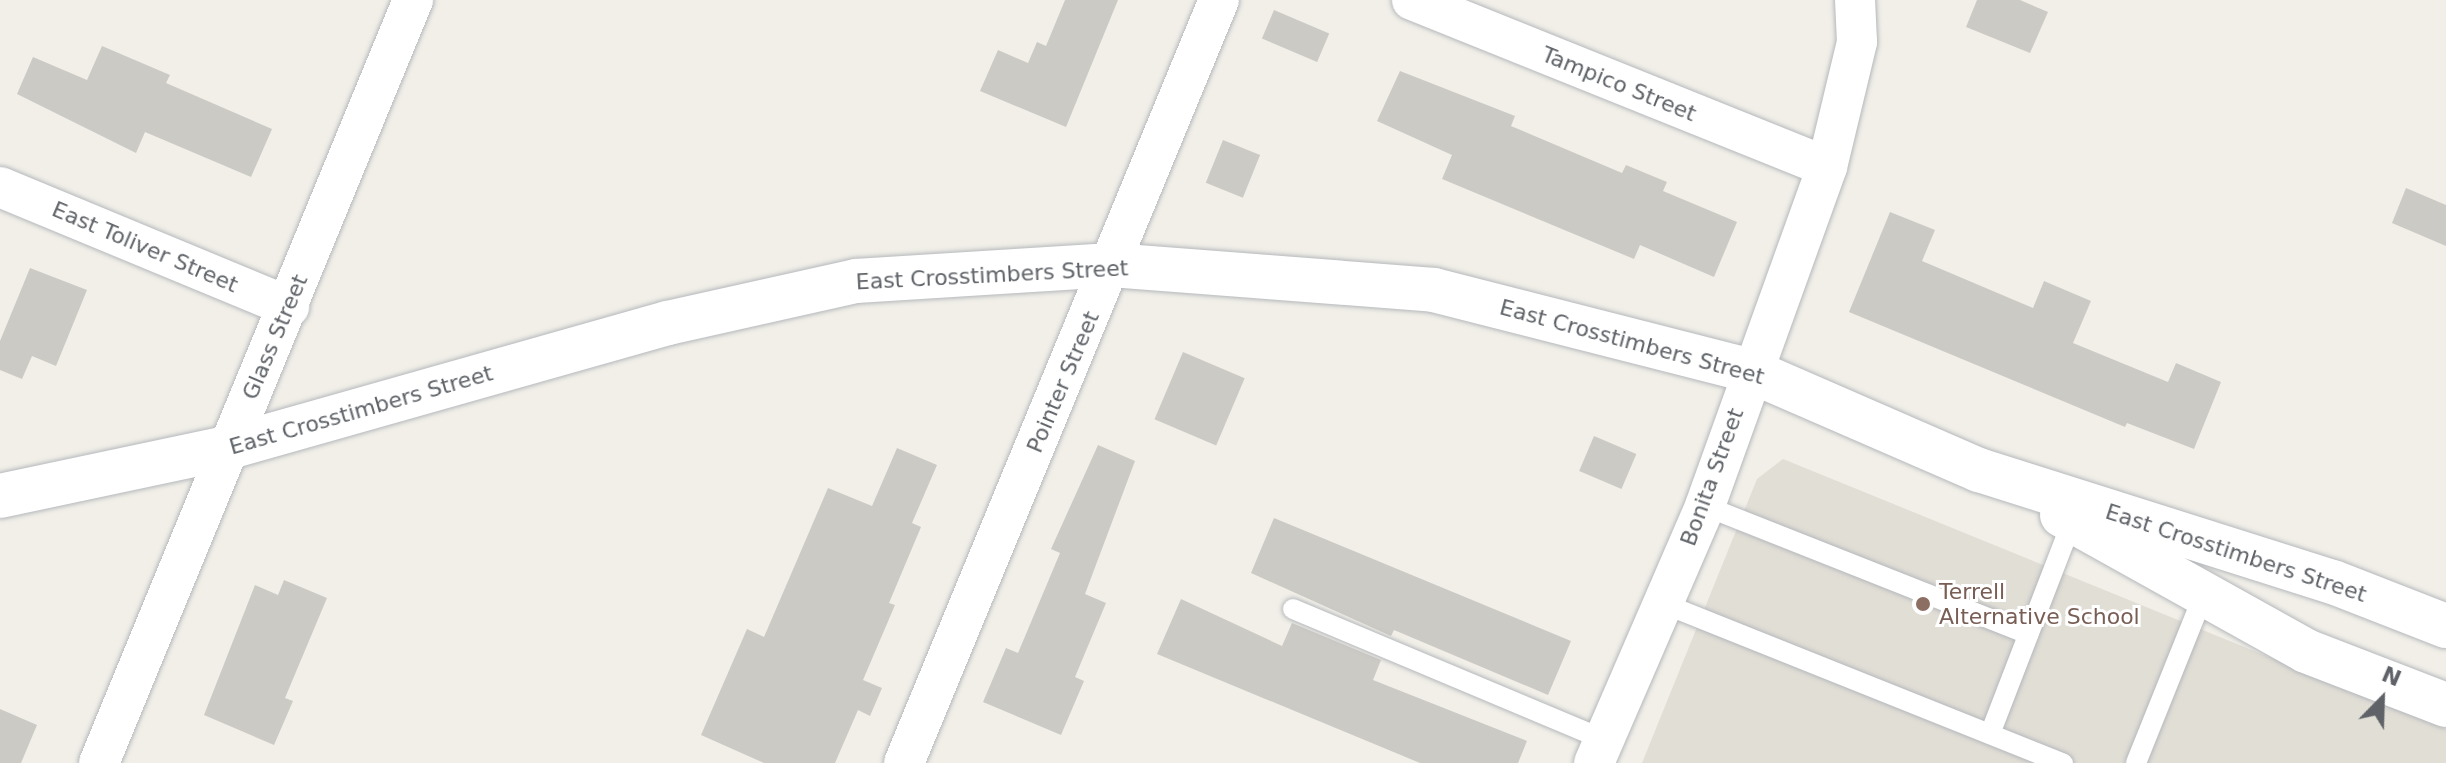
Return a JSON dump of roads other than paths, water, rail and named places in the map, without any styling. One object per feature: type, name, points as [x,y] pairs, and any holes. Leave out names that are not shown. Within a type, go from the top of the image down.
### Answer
[{"type":"main road","name":"East Crosstimbers Street","points":[[0,496],[226,448],[668,323],[856,281],[1111,265],[1434,290],[1751,371],[1979,470],[2306,651],[2446,705]]},
{"type":"main road","name":"East Crosstimbers Street","points":[[1979,470],[2333,582],[2446,626]]},
{"type":"street","name":"Glass Street","points":[[99,763],[226,448],[289,307],[413,0]]},
{"type":"street","name":"Pointer Street","points":[[904,763],[1219,0]]},
{"type":"street","name":"Tampico Street","points":[[1412,0],[1827,167]]},
{"type":"street","name":"Bonita Street","points":[[1599,751],[1705,506],[1751,371],[1827,167],[1857,42],[1855,0]]},
{"type":"street","name":"East Toliver Street","points":[[0,187],[289,307]]},
{"type":"lane","points":[[1705,506],[2029,634]]},
{"type":"lane","points":[[1990,734],[2072,521]]},
{"type":"lane","points":[[2136,763],[2204,594]]},
{"type":"lane","points":[[1662,603],[2063,763]]},
{"type":"lane","points":[[1293,609],[1599,751]]},
{"type":"place","name":"Terrell Alternative School","points":[[1923,604]]}]
